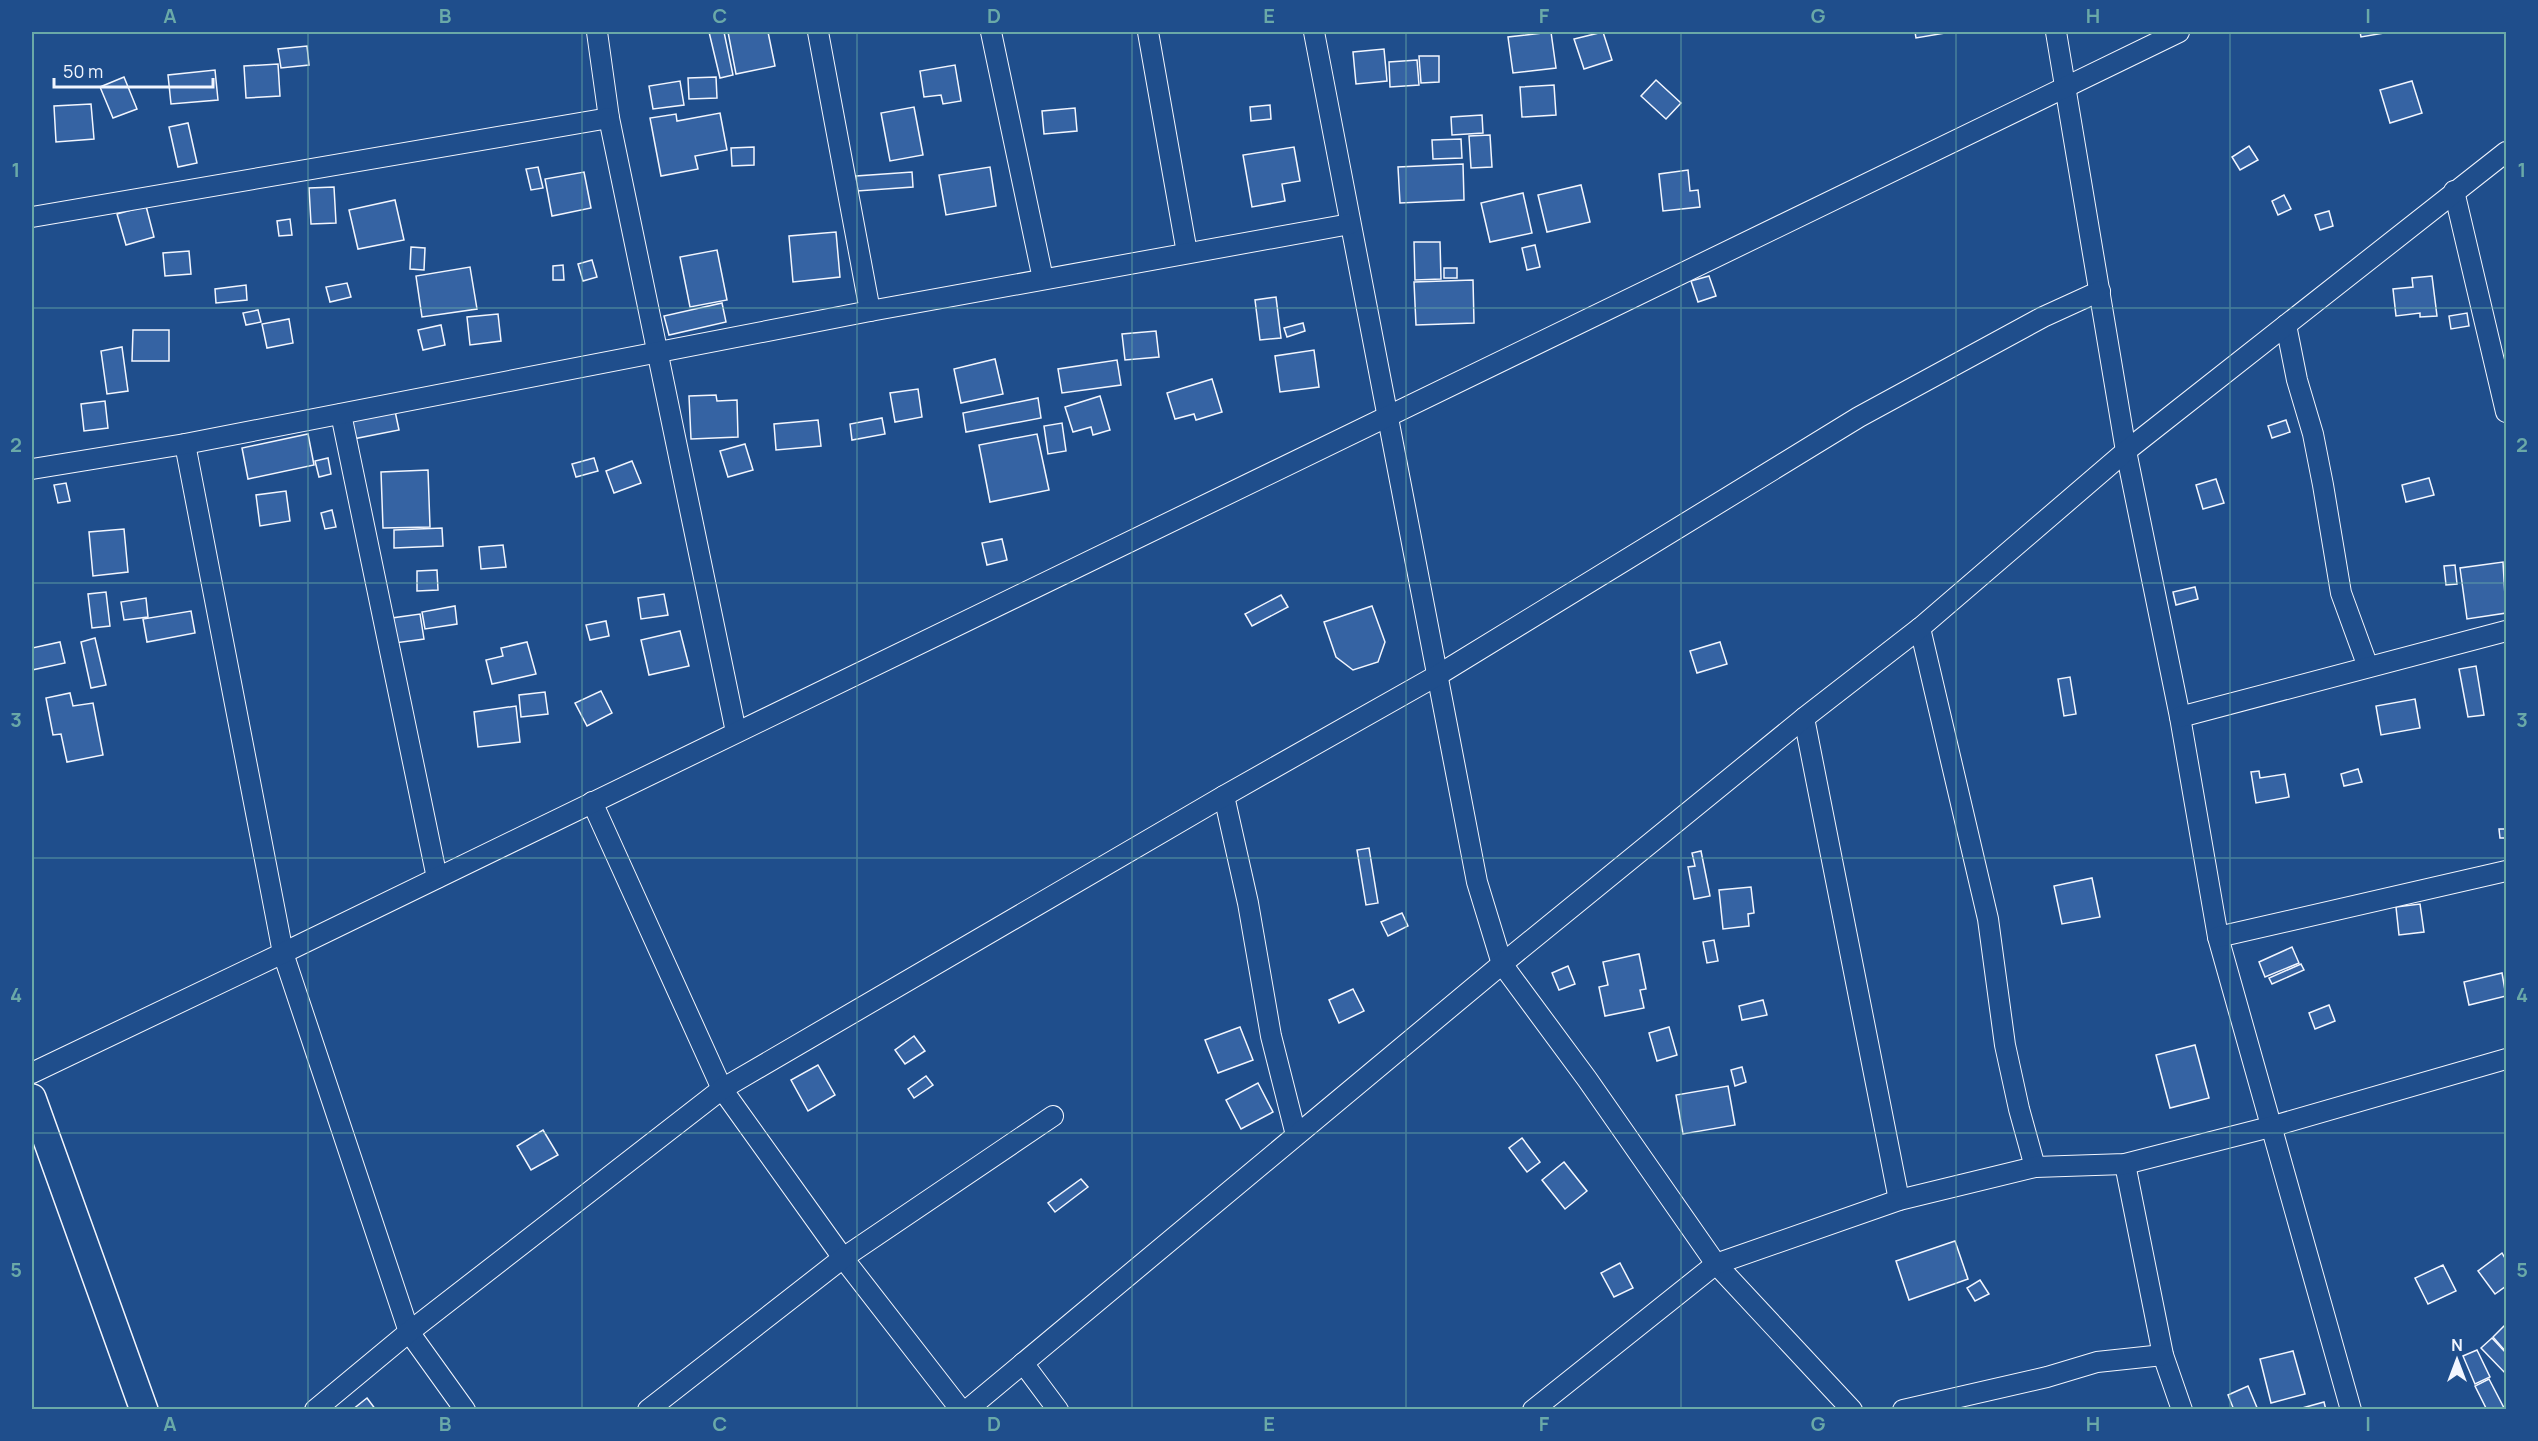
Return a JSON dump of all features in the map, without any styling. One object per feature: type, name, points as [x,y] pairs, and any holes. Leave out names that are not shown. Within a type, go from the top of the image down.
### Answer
[{"type":"street","points":[[597,32],[609,118],[736,732]]},
{"type":"street","points":[[818,32],[870,311]]},
{"type":"street","points":[[991,32],[1043,279]]},
{"type":"street","points":[[1148,32],[1187,253]]},
{"type":"street","points":[[1314,32],[1478,882],[1502,964],[1587,1079],[1716,1264],[1852,1410]]},
{"type":"street","points":[[2056,32],[2067,85],[2126,452],[2180,717],[2218,937],[2351,1410]]},
{"type":"street","points":[[32,1073],[2179,32]]},
{"type":"street","points":[[32,217],[609,118]]},
{"type":"street","points":[[967,1410],[1502,964],[1804,718],[1920,628],[2126,452],[2506,152]]},
{"type":"street","points":[[2454,191],[2506,412]]},
{"type":"street","points":[[32,469],[185,444],[870,311],[1350,224]]},
{"type":"street","points":[[315,1410],[409,1332],[722,1089],[1224,796],[1438,675],[1859,417],[2043,317],[2100,291]]},
{"type":"street","points":[[2286,325],[2296,380],[2313,434],[2341,592],[2368,667]]},
{"type":"street","points":[[341,414],[437,878]]},
{"type":"street","points":[[185,444],[283,953],[409,1332],[465,1410]]},
{"type":"street","points":[[1920,628],[1988,919],[2005,1045],[2035,1167]]},
{"type":"street","points":[[2180,717],[2506,631]]},
{"type":"street","points":[[1804,718],[1899,1200]]},
{"type":"street","points":[[1224,796],[1248,903],[1271,1036],[1296,1135]]},
{"type":"street","points":[[592,802],[722,1089],[843,1258],[961,1410]]},
{"type":"street","points":[[2218,937],[2506,871]]},
{"type":"street","points":[[1533,1410],[1716,1264],[1899,1200],[2035,1167],[2125,1164],[2270,1127],[2506,1059]]},
{"type":"street","points":[[32,1098],[144,1410]]},
{"type":"street","points":[[648,1410],[843,1258],[1053,1116]]},
{"type":"street","points":[[2125,1164],[2163,1354],[2182,1410]]},
{"type":"street","points":[[1903,1410],[2047,1377],[2097,1362],[2163,1354]]},
{"type":"street","points":[[1023,1363],[1058,1410]]},
{"type":"building","points":[[709,32],[724,32],[733,75],[720,78]]},
{"type":"building","points":[[728,32],[768,32],[775,66],[736,74]]},
{"type":"building","points":[[1551,32],[1556,68],[1513,73],[1508,37]]},
{"type":"building","points":[[1603,32],[1612,60],[1584,69],[1574,39]]},
{"type":"building","points":[[1915,32],[1951,32],[1916,38]]},
{"type":"building","points":[[2360,32],[2390,32],[2361,37]]},
{"type":"building","points":[[307,46],[309,65],[281,68],[278,49]]},
{"type":"building","points":[[1384,49],[1387,81],[1356,84],[1353,52]]},
{"type":"building","points":[[1419,56],[1439,56],[1439,82],[1421,83]]},
{"type":"building","points":[[1417,60],[1419,85],[1390,87],[1389,62]]},
{"type":"building","points":[[278,64],[280,96],[246,98],[244,66]]},
{"type":"building","points":[[955,65],[961,101],[943,104],[941,95],[924,97],[920,71]]},
{"type":"building","points":[[215,70],[218,100],[171,104],[168,75]]},
{"type":"building","points":[[124,77],[137,109],[113,118],[100,87]]},
{"type":"building","points":[[716,77],[717,98],[689,99],[688,78]]},
{"type":"building","points":[[1656,80],[1681,103],[1666,119],[1641,96]]},
{"type":"building","points":[[680,81],[684,105],[653,109],[649,86]]},
{"type":"building","points":[[2412,81],[2422,113],[2390,123],[2380,90]]},
{"type":"building","points":[[1554,85],[1556,115],[1522,117],[1520,87]]},
{"type":"building","points":[[91,104],[94,139],[56,142],[54,106]]},
{"type":"building","points":[[1270,105],[1271,119],[1251,121],[1250,107]]},
{"type":"building","points":[[914,107],[923,155],[890,161],[881,113]]},
{"type":"building","points":[[1075,108],[1077,131],[1044,134],[1042,111]]},
{"type":"building","points":[[720,113],[727,150],[695,156],[698,169],[661,176],[650,118],[676,114],[677,121]]},
{"type":"building","points":[[1482,115],[1483,133],[1452,135],[1451,117]]},
{"type":"building","points":[[188,123],[197,163],[178,167],[169,127]]},
{"type":"building","points":[[1490,135],[1492,167],[1471,168],[1469,136]]},
{"type":"building","points":[[1461,139],[1462,158],[1433,159],[1432,140]]},
{"type":"building","points":[[2249,146],[2258,160],[2240,170],[2232,157]]},
{"type":"building","points":[[754,147],[754,165],[732,166],[731,148]]},
{"type":"building","points":[[1294,147],[1300,181],[1282,184],[1285,201],[1252,207],[1243,155]]},
{"type":"building","points":[[1463,164],[1464,200],[1400,203],[1398,167]]},
{"type":"building","points":[[538,167],[543,188],[531,190],[526,169]]},
{"type":"building","points":[[990,167],[996,206],[946,215],[939,175]]},
{"type":"building","points":[[1688,170],[1690,191],[1698,190],[1700,207],[1663,211],[1659,174]]},
{"type":"building","points":[[584,172],[591,208],[552,216],[545,179]]},
{"type":"building","points":[[912,172],[913,187],[857,191],[856,176]]},
{"type":"building","points":[[1581,185],[1590,222],[1547,232],[1538,195]]},
{"type":"building","points":[[334,187],[336,223],[311,224],[309,188]]},
{"type":"building","points":[[1523,193],[1532,233],[1490,242],[1481,203]]},
{"type":"building","points":[[2284,195],[2291,209],[2278,215],[2272,201]]},
{"type":"building","points":[[395,200],[404,240],[358,249],[349,210]]},
{"type":"building","points":[[146,206],[154,237],[126,245],[117,214]]},
{"type":"building","points":[[2329,211],[2333,226],[2320,230],[2315,215]]},
{"type":"building","points":[[290,219],[292,235],[279,236],[277,221]]},
{"type":"building","points":[[836,232],[840,277],[793,282],[789,236]]},
{"type":"building","points":[[1414,242],[1440,242],[1441,279],[1415,280]]},
{"type":"building","points":[[1535,245],[1540,267],[1527,270],[1522,248]]},
{"type":"building","points":[[411,247],[425,248],[424,270],[410,269]]},
{"type":"building","points":[[717,250],[727,300],[690,307],[680,257]]},
{"type":"building","points":[[189,251],[191,274],[165,276],[163,253]]},
{"type":"building","points":[[592,260],[597,277],[583,281],[578,264]]},
{"type":"building","points":[[563,265],[564,280],[553,280],[553,266]]},
{"type":"building","points":[[470,267],[477,309],[422,317],[416,276]]},
{"type":"building","points":[[1444,268],[1457,268],[1457,278],[1444,278]]},
{"type":"building","points":[[1709,276],[1716,296],[1698,302],[1691,281]]},
{"type":"building","points":[[2432,276],[2437,316],[2420,317],[2420,313],[2396,316],[2393,289],[2413,287],[2412,278]]},
{"type":"building","points":[[1473,280],[1474,323],[1416,325],[1414,282]]},
{"type":"building","points":[[347,283],[351,297],[330,302],[326,287]]},
{"type":"building","points":[[246,285],[247,300],[216,303],[215,289]]},
{"type":"building","points":[[1276,297],[1281,338],[1260,340],[1255,300]]},
{"type":"building","points":[[722,303],[726,322],[669,335],[664,316]]},
{"type":"building","points":[[258,310],[261,322],[246,325],[243,313]]},
{"type":"building","points":[[2467,313],[2469,326],[2451,329],[2449,316]]},
{"type":"building","points":[[498,314],[501,341],[470,345],[467,317]]},
{"type":"building","points":[[289,319],[293,343],[267,348],[262,324]]},
{"type":"building","points":[[1303,323],[1305,331],[1287,337],[1284,328]]},
{"type":"building","points":[[441,325],[445,345],[423,350],[418,330]]},
{"type":"building","points":[[133,330],[169,330],[169,361],[132,361]]},
{"type":"building","points":[[1156,331],[1159,357],[1125,360],[1122,334]]},
{"type":"building","points":[[122,347],[128,391],[107,394],[101,351]]},
{"type":"building","points":[[1314,350],[1319,387],[1280,392],[1275,356]]},
{"type":"building","points":[[995,359],[1003,394],[961,403],[954,369]]},
{"type":"building","points":[[1117,360],[1121,385],[1062,393],[1058,369]]},
{"type":"building","points":[[1212,379],[1222,412],[1196,420],[1194,414],[1175,419],[1167,393]]},
{"type":"building","points":[[918,389],[922,417],[895,422],[890,393]]},
{"type":"building","points":[[716,395],[717,401],[737,400],[738,437],[691,439],[689,396]]},
{"type":"building","points":[[1100,396],[1110,430],[1093,435],[1091,427],[1073,432],[1065,407]]},
{"type":"building","points":[[1038,398],[1041,418],[966,432],[963,413]]},
{"type":"building","points":[[105,401],[108,428],[84,431],[81,404]]},
{"type":"building","points":[[395,411],[399,430],[353,439],[350,420]]},
{"type":"building","points":[[882,418],[885,434],[852,440],[850,424]]},
{"type":"building","points":[[818,420],[821,446],[776,450],[774,424]]},
{"type":"building","points":[[2286,420],[2290,432],[2272,438],[2268,426]]},
{"type":"building","points":[[1062,423],[1066,451],[1048,454],[1044,426]]},
{"type":"building","points":[[308,434],[314,465],[248,479],[242,448]]},
{"type":"building","points":[[1037,434],[1049,490],[990,502],[979,445]]},
{"type":"building","points":[[745,444],[753,470],[728,477],[720,451]]},
{"type":"building","points":[[328,458],[331,474],[319,477],[315,461]]},
{"type":"building","points":[[594,458],[598,471],[576,477],[572,464]]},
{"type":"building","points":[[632,461],[641,483],[614,493],[606,471]]},
{"type":"building","points":[[428,470],[430,527],[383,528],[381,472]]},
{"type":"building","points":[[2429,478],[2434,495],[2406,502],[2402,485]]},
{"type":"building","points":[[2216,479],[2224,503],[2203,509],[2196,485]]},
{"type":"building","points":[[66,483],[70,501],[58,503],[54,485]]},
{"type":"building","points":[[286,491],[290,521],[260,526],[256,495]]},
{"type":"building","points":[[332,510],[336,527],[325,529],[321,513]]},
{"type":"building","points":[[442,528],[443,546],[394,548],[394,530]]},
{"type":"building","points":[[124,529],[128,572],[93,576],[89,532]]},
{"type":"building","points":[[1002,539],[1007,560],[987,565],[982,543]]},
{"type":"building","points":[[503,545],[506,567],[481,569],[479,547]]},
{"type":"building","points":[[2503,562],[2506,613],[2467,619],[2460,568]]},
{"type":"building","points":[[2455,565],[2457,584],[2446,585],[2444,566]]},
{"type":"building","points":[[437,570],[438,590],[417,591],[417,571]]},
{"type":"building","points":[[2195,587],[2198,599],[2176,605],[2173,592]]},
{"type":"building","points":[[106,592],[110,626],[92,628],[88,594]]},
{"type":"building","points":[[664,594],[668,615],[641,619],[638,598]]},
{"type":"building","points":[[1281,595],[1288,607],[1252,626],[1245,614]]},
{"type":"building","points":[[146,598],[148,617],[124,620],[121,602]]},
{"type":"building","points":[[455,606],[457,624],[425,629],[422,612]]},
{"type":"building","points":[[1372,606],[1385,642],[1378,662],[1353,670],[1336,657],[1324,622]]},
{"type":"building","points":[[191,611],[195,633],[147,642],[143,619]]},
{"type":"building","points":[[420,614],[424,639],[395,643],[392,618]]},
{"type":"building","points":[[606,621],[609,636],[590,640],[586,625]]},
{"type":"building","points":[[680,631],[689,666],[649,675],[641,640]]},
{"type":"building","points":[[95,638],[106,685],[91,688],[81,642]]},
{"type":"building","points":[[60,642],[65,663],[32,670],[32,648]]},
{"type":"building","points":[[527,642],[536,674],[492,684],[486,660],[503,656],[501,648]]},
{"type":"building","points":[[1720,642],[1727,664],[1697,673],[1690,651]]},
{"type":"building","points":[[2476,666],[2484,715],[2468,717],[2459,669]]},
{"type":"building","points":[[2070,677],[2076,714],[2064,716],[2058,679]]},
{"type":"building","points":[[601,691],[612,713],[587,726],[575,703]]},
{"type":"building","points":[[545,692],[548,714],[521,717],[519,695]]},
{"type":"building","points":[[70,693],[73,706],[93,703],[103,755],[67,762],[61,734],[53,735],[46,698]]},
{"type":"building","points":[[2415,699],[2420,728],[2381,735],[2376,706]]},
{"type":"building","points":[[516,706],[520,742],[478,747],[474,712]]},
{"type":"building","points":[[2358,769],[2362,782],[2344,786],[2341,774]]},
{"type":"building","points":[[2259,771],[2260,778],[2285,774],[2289,797],[2256,803],[2251,772]]},
{"type":"building","points":[[2499,829],[2506,829],[2506,838],[2500,838]]},
{"type":"building","points":[[1369,848],[1378,903],[1366,905],[1357,850]]},
{"type":"building","points":[[1701,851],[1710,896],[1694,899],[1688,867],[1695,866],[1692,853]]},
{"type":"building","points":[[2092,878],[2100,917],[2062,924],[2054,886]]},
{"type":"building","points":[[1751,887],[1754,913],[1748,914],[1749,926],[1723,929],[1719,890]]},
{"type":"building","points":[[2420,904],[2424,932],[2399,935],[2396,907]]},
{"type":"building","points":[[1402,913],[1408,926],[1388,936],[1381,922]]},
{"type":"building","points":[[1714,940],[1718,961],[1707,963],[1703,942]]},
{"type":"building","points":[[2292,947],[2299,963],[2265,977],[2259,962]]},
{"type":"building","points":[[1639,954],[1646,989],[1640,990],[1644,1008],[1605,1016],[1599,987],[1608,985],[1603,962]]},
{"type":"building","points":[[2301,964],[2304,970],[2272,984],[2269,978]]},
{"type":"building","points":[[1568,966],[1575,984],[1559,990],[1552,973]]},
{"type":"building","points":[[2502,973],[2506,996],[2469,1005],[2464,982]]},
{"type":"building","points":[[1353,989],[1364,1011],[1339,1023],[1329,1000]]},
{"type":"building","points":[[1763,1000],[1767,1015],[1742,1020],[1739,1006]]},
{"type":"building","points":[[2329,1005],[2335,1021],[2315,1029],[2309,1013]]},
{"type":"building","points":[[1240,1027],[1253,1060],[1218,1073],[1205,1040]]},
{"type":"building","points":[[1669,1027],[1677,1055],[1657,1061],[1649,1033]]},
{"type":"building","points":[[914,1036],[925,1051],[905,1064],[895,1050]]},
{"type":"building","points":[[2195,1045],[2209,1098],[2170,1108],[2156,1055]]},
{"type":"building","points":[[818,1065],[835,1095],[808,1111],[791,1080]]},
{"type":"building","points":[[1742,1067],[1746,1082],[1735,1086],[1731,1070]]},
{"type":"building","points":[[926,1076],[933,1085],[914,1098],[908,1089]]},
{"type":"building","points":[[1258,1083],[1273,1112],[1241,1129],[1226,1100]]},
{"type":"building","points":[[1728,1086],[1735,1125],[1683,1134],[1676,1095]]},
{"type":"building","points":[[543,1130],[558,1155],[531,1170],[517,1146]]},
{"type":"building","points":[[1522,1138],[1540,1162],[1527,1172],[1509,1148]]},
{"type":"building","points":[[1564,1162],[1587,1191],[1565,1209],[1542,1180]]},
{"type":"building","points":[[1081,1179],[1088,1187],[1055,1212],[1048,1203]]},
{"type":"building","points":[[1955,1241],[1968,1279],[1909,1300],[1896,1261]]},
{"type":"building","points":[[2502,1253],[2506,1260],[2506,1286],[2495,1294],[2478,1271]]},
{"type":"building","points":[[1620,1263],[1633,1288],[1614,1297],[1601,1273]]},
{"type":"building","points":[[2443,1265],[2456,1291],[2428,1304],[2415,1278]]},
{"type":"building","points":[[1980,1280],[1989,1294],[1975,1301],[1967,1288]]},
{"type":"building","points":[[2506,1324],[2506,1352],[2493,1337]]},
{"type":"building","points":[[2492,1338],[2506,1353],[2506,1374],[2481,1348]]},
{"type":"building","points":[[2477,1350],[2490,1377],[2475,1384],[2463,1356]]},
{"type":"building","points":[[2293,1351],[2305,1394],[2271,1403],[2260,1359]]},
{"type":"building","points":[[2489,1379],[2504,1408],[2500,1410],[2487,1410],[2475,1386]]},
{"type":"building","points":[[2248,1386],[2258,1410],[2234,1410],[2228,1395]]},
{"type":"building","points":[[367,1398],[376,1410],[352,1410]]},
{"type":"building","points":[[2324,1402],[2326,1410],[2295,1410]]}]
